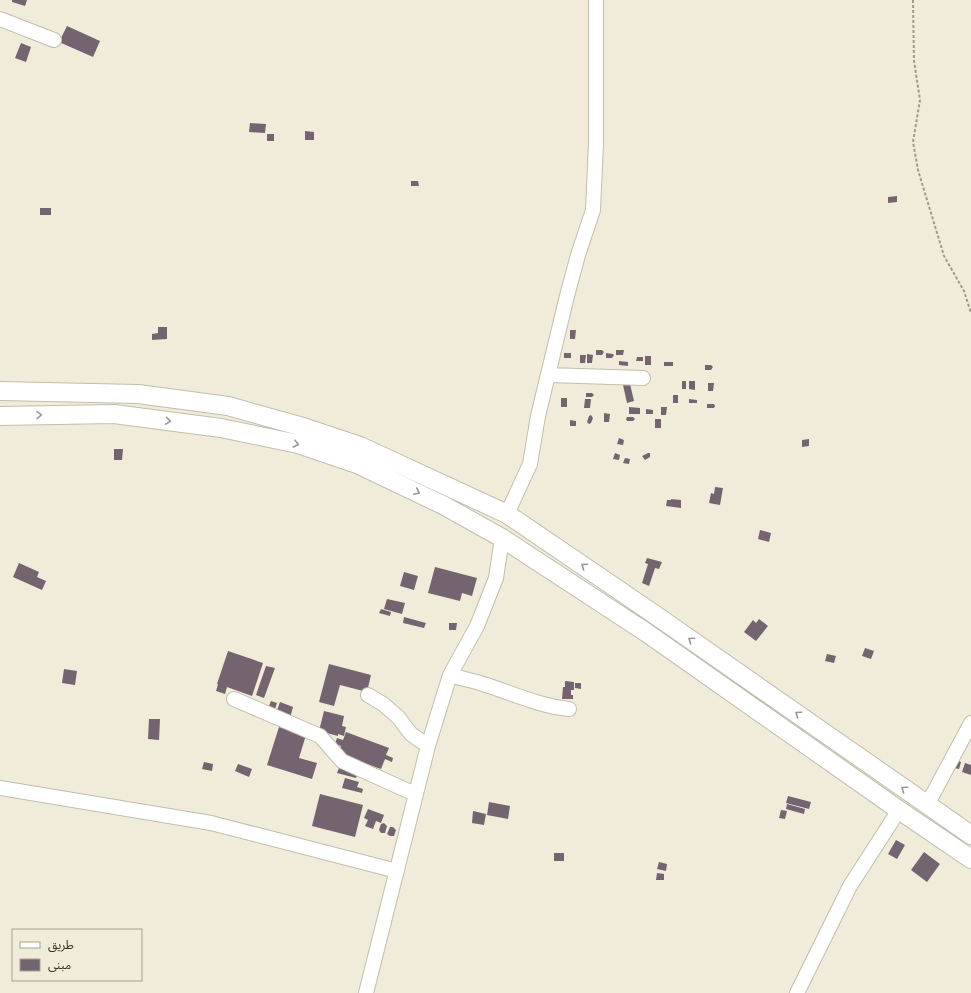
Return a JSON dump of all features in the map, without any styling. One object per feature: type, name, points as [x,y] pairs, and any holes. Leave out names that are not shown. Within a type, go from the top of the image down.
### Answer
[{"type":"main road","points":[[0,391],[138,394],[228,406],[303,427],[360,446],[507,514],[651,612],[971,835]]},
{"type":"main road","points":[[0,416],[114,414],[221,428],[298,444],[364,467],[442,505],[502,538],[647,633],[971,859]]},
{"type":"street","points":[[507,514],[530,464],[538,416],[571,282],[593,210],[596,143],[596,0]]},
{"type":"street","points":[[0,19],[54,40]]},
{"type":"street","points":[[548,375],[643,378]]},
{"type":"street","points":[[366,993],[428,746],[450,675],[477,626],[496,578],[502,538]]},
{"type":"street","points":[[450,675],[481,683],[521,698],[552,707],[569,709]]},
{"type":"street","points":[[368,695],[383,704],[398,717],[411,734],[428,746]]},
{"type":"street","points":[[234,699],[320,736],[342,761],[415,794]]},
{"type":"street","points":[[927,805],[971,722]]},
{"type":"street","points":[[0,788],[211,823],[397,871]]},
{"type":"street","points":[[797,993],[850,886],[899,810]]},
{"type":"path","points":[[913,0],[914,60],[920,100],[913,142],[917,163],[944,256],[964,291],[971,313]]},
{"type":"building","points":[[12,0],[27,0],[25,6],[12,2]]},
{"type":"building","points":[[67,26],[100,41],[93,57],[59,42]]},
{"type":"building","points":[[21,43],[31,47],[26,62],[15,58]]},
{"type":"building","points":[[250,123],[266,124],[265,133],[249,132]]},
{"type":"building","points":[[305,131],[314,132],[314,140],[305,140]]},
{"type":"building","points":[[267,134],[274,134],[274,141],[267,141]]},
{"type":"building","points":[[411,181],[418,181],[419,186],[411,186]]},
{"type":"building","points":[[897,196],[897,202],[888,203],[888,197]]},
{"type":"building","points":[[40,208],[51,208],[51,215],[40,215]]},
{"type":"building","points":[[158,327],[167,327],[167,339],[152,340],[152,334],[158,333]]},
{"type":"building","points":[[570,330],[576,330],[575,339],[570,339]]},
{"type":"building","points":[[596,350],[602,350],[604,352],[602,355],[596,355]]},
{"type":"building","points":[[616,350],[624,350],[623,355],[616,355]]},
{"type":"building","points":[[564,353],[571,353],[571,358],[564,358]]},
{"type":"building","points":[[606,353],[614,355],[612,358],[606,358]]},
{"type":"building","points":[[587,354],[593,355],[592,363],[587,363]]},
{"type":"building","points":[[580,355],[586,355],[585,363],[580,363]]},
{"type":"building","points":[[645,356],[651,356],[651,365],[645,365]]},
{"type":"building","points":[[637,357],[643,357],[643,361],[636,361]]},
{"type":"building","points":[[619,361],[628,362],[628,366],[619,365]]},
{"type":"building","points":[[664,362],[673,362],[673,366],[664,366]]},
{"type":"building","points":[[705,365],[711,365],[713,367],[711,370],[705,370]]},
{"type":"building","points":[[682,381],[686,381],[686,389],[682,389]]},
{"type":"building","points":[[689,381],[695,381],[695,390],[689,389]]},
{"type":"building","points":[[708,383],[714,383],[713,391],[708,391]]},
{"type":"building","points":[[630,384],[634,401],[627,403],[623,385]]},
{"type":"building","points":[[586,393],[592,393],[594,395],[592,397],[586,397]]},
{"type":"building","points":[[673,395],[678,395],[678,403],[673,403]]},
{"type":"building","points":[[561,398],[567,398],[567,407],[561,407]]},
{"type":"building","points":[[585,399],[591,399],[590,408],[584,408]]},
{"type":"building","points":[[689,399],[697,400],[697,403],[689,403]]},
{"type":"building","points":[[707,404],[714,404],[715,406],[714,408],[707,408]]},
{"type":"building","points":[[629,407],[640,408],[640,414],[629,414]]},
{"type":"building","points":[[661,407],[667,407],[666,415],[661,415]]},
{"type":"building","points":[[646,409],[653,410],[653,414],[646,414]]},
{"type":"building","points":[[604,413],[610,414],[609,422],[604,422]]},
{"type":"building","points":[[591,415],[593,418],[589,424],[587,422],[589,416]]},
{"type":"building","points":[[627,417],[633,417],[635,419],[633,421],[627,421]]},
{"type":"building","points":[[655,419],[661,419],[661,428],[655,428]]},
{"type":"building","points":[[570,420],[576,421],[576,426],[570,426]]},
{"type":"building","points":[[619,438],[624,440],[623,445],[617,444]]},
{"type":"building","points":[[809,439],[809,446],[802,447],[802,440]]},
{"type":"building","points":[[114,449],[123,449],[122,460],[114,460]]},
{"type":"building","points":[[615,453],[620,455],[619,460],[613,459]]},
{"type":"building","points":[[650,453],[650,457],[645,460],[642,456]]},
{"type":"building","points":[[625,458],[630,459],[629,464],[623,463]]},
{"type":"building","points":[[715,487],[723,488],[720,505],[709,503],[711,493],[714,494]]},
{"type":"building","points":[[667,500],[681,500],[681,508],[666,506]]},
{"type":"building","points":[[760,530],[771,533],[769,542],[758,539]]},
{"type":"building","points":[[647,558],[662,562],[659,569],[655,568],[649,586],[642,583],[648,564],[645,563]]},
{"type":"building","points":[[19,563],[39,572],[37,577],[46,581],[42,590],[13,577]]},
{"type":"building","points":[[435,567],[477,578],[472,596],[462,593],[460,601],[428,593]]},
{"type":"building","points":[[404,572],[418,576],[414,590],[400,586]]},
{"type":"building","points":[[387,599],[405,603],[402,614],[384,609]]},
{"type":"building","points":[[381,609],[391,612],[390,616],[379,613]]},
{"type":"building","points":[[404,617],[426,623],[424,628],[403,623]]},
{"type":"building","points":[[759,619],[768,626],[756,641],[744,632],[753,620],[756,623]]},
{"type":"building","points":[[449,623],[457,623],[456,630],[449,630]]},
{"type":"building","points":[[865,648],[874,651],[871,659],[862,656]]},
{"type":"building","points":[[228,651],[263,663],[252,696],[227,687],[225,694],[216,691]]},
{"type":"building","points":[[827,654],[836,656],[834,663],[825,661]]},
{"type":"building","points":[[329,664],[371,675],[367,692],[340,685],[334,706],[319,702]]},
{"type":"building","points":[[266,666],[275,668],[264,698],[256,695]]},
{"type":"building","points":[[64,669],[77,671],[75,685],[62,683]]},
{"type":"building","points":[[565,681],[574,682],[574,690],[571,690],[573,699],[562,699]]},
{"type":"building","points":[[575,683],[581,683],[581,689],[575,688]]},
{"type":"building","points":[[271,701],[277,703],[275,709],[269,706]]},
{"type":"building","points":[[280,702],[293,707],[290,718],[276,713]]},
{"type":"building","points":[[324,711],[344,716],[342,726],[346,727],[344,736],[319,731]]},
{"type":"building","points":[[149,719],[160,719],[159,740],[148,739]]},
{"type":"building","points":[[279,727],[306,735],[299,758],[317,763],[312,779],[267,765]]},
{"type":"building","points":[[346,732],[389,748],[386,755],[393,758],[392,762],[385,759],[381,769],[338,754],[341,746],[335,744],[337,738],[343,740]]},
{"type":"building","points":[[956,760],[961,762],[959,769],[954,768]]},
{"type":"building","points":[[204,762],[213,764],[212,771],[202,769]]},
{"type":"building","points":[[965,763],[971,765],[971,775],[962,772]]},
{"type":"building","points":[[238,764],[252,769],[249,777],[235,771]]},
{"type":"building","points":[[339,768],[358,773],[356,778],[337,773]]},
{"type":"building","points":[[345,778],[359,782],[357,787],[363,789],[362,793],[342,788]]},
{"type":"building","points":[[320,794],[363,805],[355,837],[312,826]]},
{"type":"building","points":[[788,796],[811,802],[809,809],[786,803]]},
{"type":"building","points":[[489,802],[510,806],[508,819],[487,815]]},
{"type":"building","points":[[787,804],[805,809],[804,814],[786,809]]},
{"type":"building","points":[[368,809],[384,815],[381,823],[376,821],[373,829],[365,826],[368,820],[364,818]]},
{"type":"building","points":[[781,810],[787,811],[785,819],[779,818]]},
{"type":"building","points":[[473,811],[486,814],[484,825],[472,823]]},
{"type":"building","points":[[384,823],[387,826],[385,833],[381,833],[379,830],[381,824]]},
{"type":"building","points":[[390,827],[393,827],[396,830],[394,836],[387,834]]},
{"type":"building","points":[[896,840],[905,845],[897,859],[888,854]]},
{"type":"building","points":[[924,852],[940,864],[927,882],[911,870]]},
{"type":"building","points":[[554,853],[564,853],[564,861],[554,861]]},
{"type":"building","points":[[659,862],[667,864],[666,871],[657,869]]},
{"type":"building","points":[[657,873],[664,874],[664,880],[656,880]]}]
